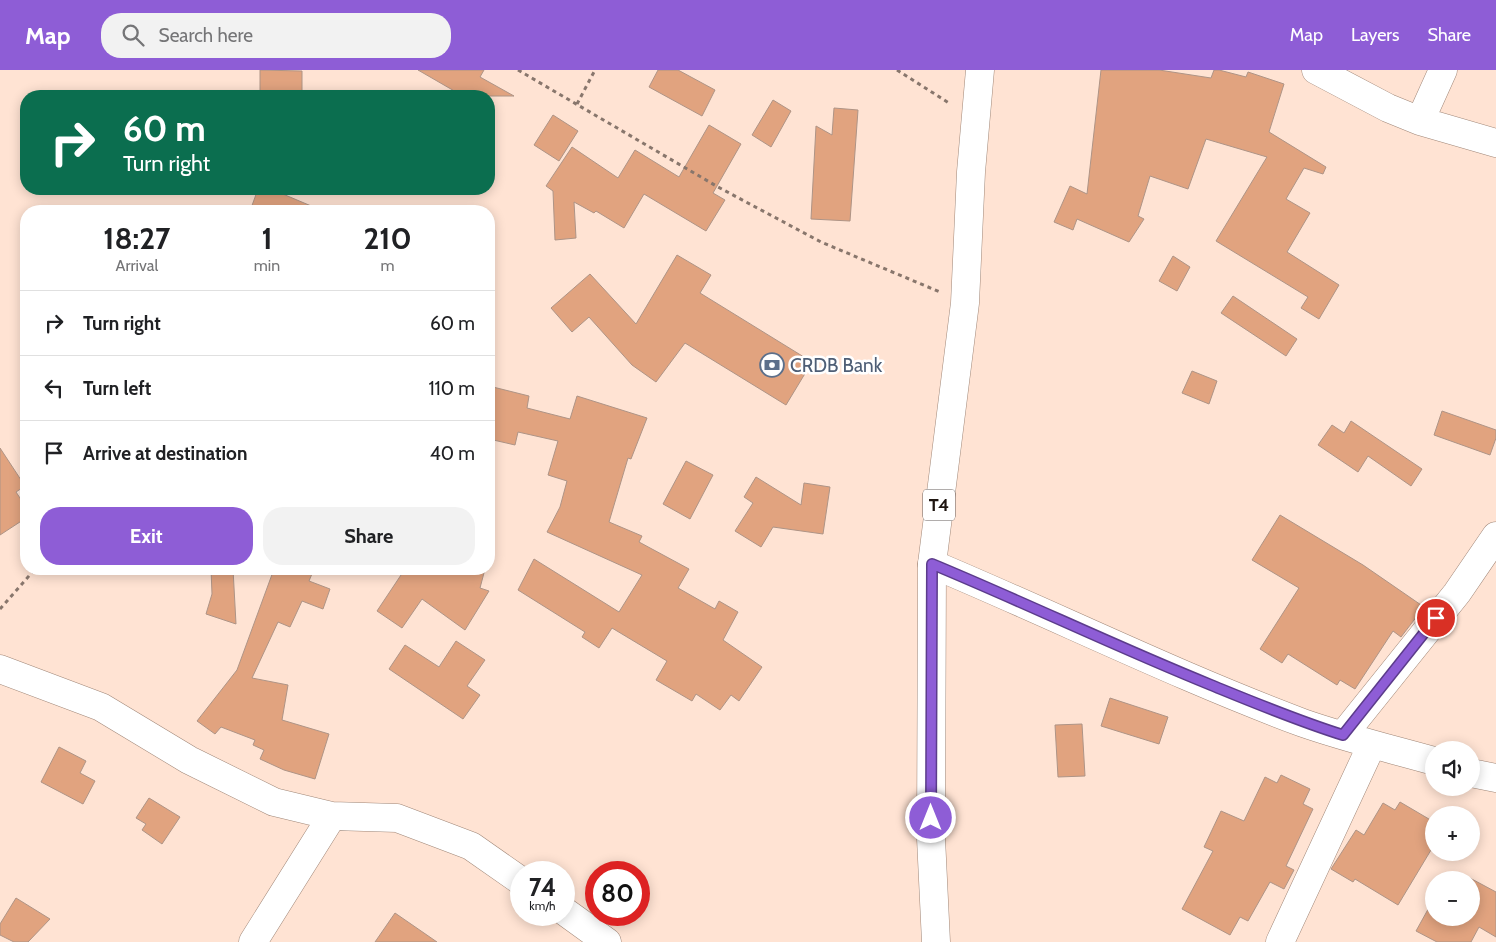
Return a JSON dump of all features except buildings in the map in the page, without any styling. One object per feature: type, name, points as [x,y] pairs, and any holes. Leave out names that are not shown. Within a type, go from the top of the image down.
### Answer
[{"type":"main road","name":"T4","points":[[936,942],[931,838],[932,564],[964,303],[975,119],[980,70]]},
{"type":"main road","points":[[1316,70],[1388,108],[1420,121],[1496,143]]},
{"type":"main road","points":[[1420,121],[1443,70]]},
{"type":"main road","points":[[1343,735],[1457,593],[1496,536]]},
{"type":"main road","points":[[932,564],[1022,601],[1113,645],[1305,723],[1425,759]]},
{"type":"main road","points":[[0,669],[101,707],[189,760],[274,802],[332,816],[397,818],[471,846],[510,873]]},
{"type":"main road","points":[[1280,942],[1367,755]]},
{"type":"main road","points":[[1480,775],[1496,778]]},
{"type":"main road","points":[[253,942],[332,816]]},
{"type":"main road","points":[[575,919],[607,942]]},
{"type":"path","points":[[518,70],[718,187],[821,242],[964,303]]},
{"type":"path","points":[[577,104],[594,70]]},
{"type":"path","points":[[898,70],[975,119]]},
{"type":"path","points":[[0,609],[30,575]]},
{"type":"place","name":"CRDB Bank","points":[[772,365]]},
{"type":"route","points":[[931,818],[932,564],[1022,601],[1113,645],[1305,723],[1343,735],[1436,618]]}]
